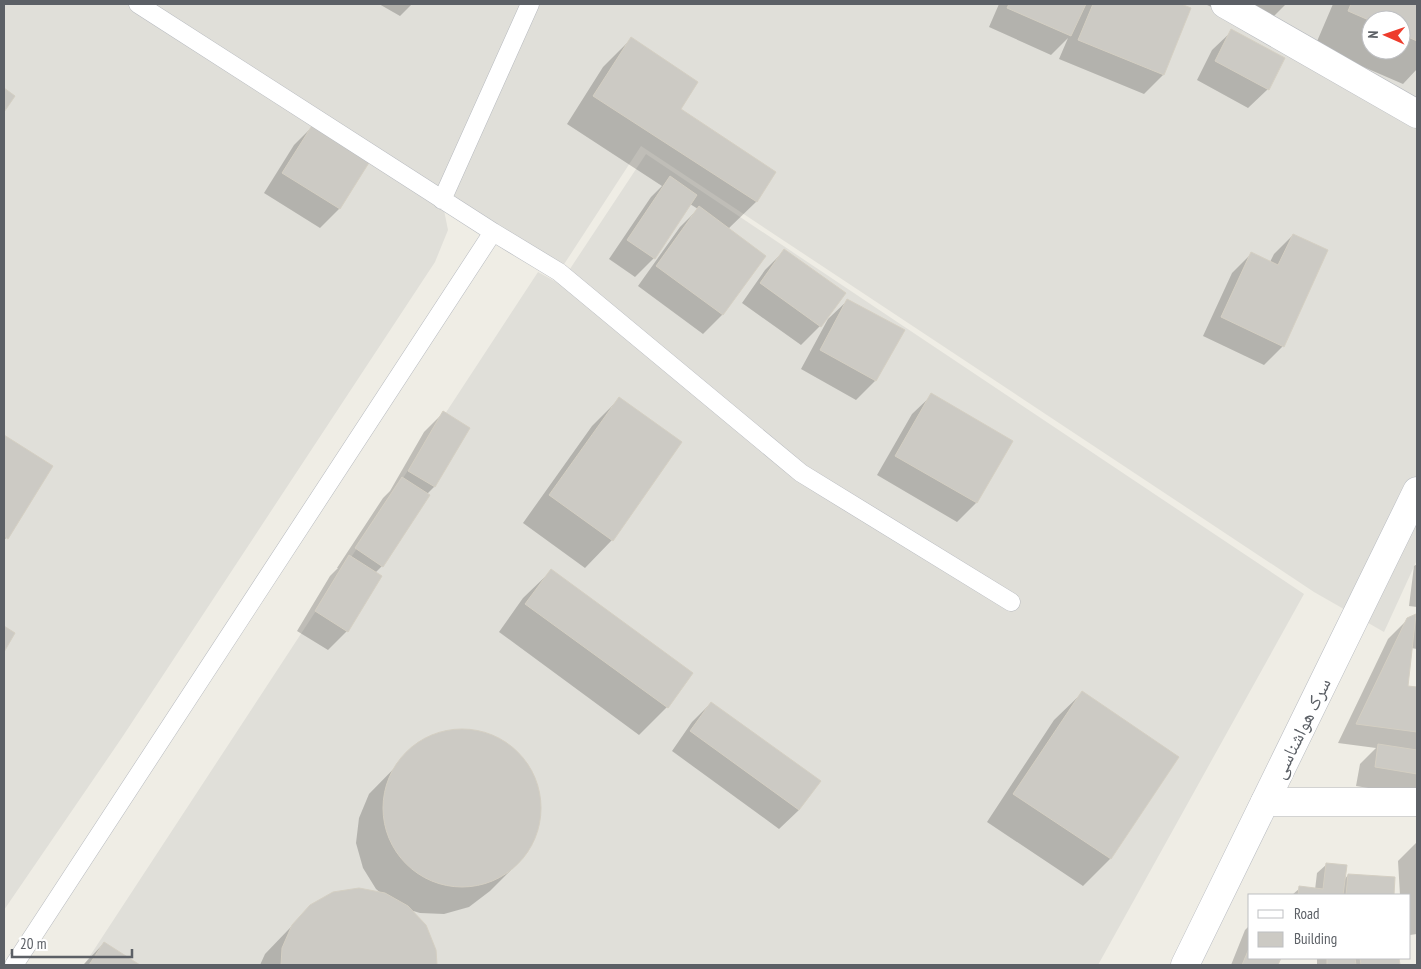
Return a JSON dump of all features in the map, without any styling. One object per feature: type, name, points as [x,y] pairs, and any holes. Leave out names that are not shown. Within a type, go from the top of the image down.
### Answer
[{"type":"street","points":[[1225,4],[1417,114]]},
{"type":"street","name":"سرک هواشناسی","points":[[1185,965],[1417,491]]},
{"type":"street","points":[[1265,802],[1417,802]]},
{"type":"lane","points":[[138,4],[442,200],[559,272],[801,473],[1011,602]]},
{"type":"lane","points":[[442,200],[530,4]]},
{"type":"lane","points":[[14,965],[493,232]]},
{"type":"shaded area","points":[[4,4],[1417,4],[1417,560],[1384,632],[1314,592],[641,146],[559,272],[442,200],[448,230],[435,262],[121,739],[4,910]]},
{"type":"shaded area","points":[[646,154],[1304,594],[1098,965],[84,965],[538,272],[560,284]]},
{"type":"building","points":[[1009,4],[1086,4],[1071,36],[1007,8]]},
{"type":"building","points":[[1093,4],[1181,4],[1191,8],[1164,75],[1078,40]]},
{"type":"building","points":[[1351,4],[1417,4],[1417,41],[1411,38],[1411,10],[1361,10],[1361,17],[1348,11]]},
{"type":"building","points":[[1231,29],[1285,58],[1269,90],[1215,61]]},
{"type":"building","points":[[631,37],[698,82],[681,109],[776,172],[757,202],[593,96]]},
{"type":"building","points":[[4,88],[15,96],[4,112]]},
{"type":"building","points":[[313,124],[370,161],[340,209],[282,173]]},
{"type":"building","points":[[670,176],[697,195],[655,259],[627,240]]},
{"type":"building","points":[[699,206],[766,256],[723,315],[656,266]]},
{"type":"building","points":[[1293,234],[1328,250],[1284,347],[1221,317],[1251,252],[1278,265]]},
{"type":"building","points":[[784,249],[846,293],[821,327],[760,283]]},
{"type":"building","points":[[847,299],[905,330],[876,381],[820,350]]},
{"type":"building","points":[[931,393],[1013,441],[977,503],[895,456]]},
{"type":"building","points":[[619,397],[682,442],[613,541],[549,495]]},
{"type":"building","points":[[443,411],[470,428],[435,487],[408,471]]},
{"type":"building","points":[[4,435],[53,466],[8,539],[4,536]]},
{"type":"building","points":[[402,477],[430,495],[383,567],[355,548]]},
{"type":"building","points":[[349,555],[382,576],[348,632],[315,611]]},
{"type":"building","points":[[551,569],[693,673],[668,708],[525,604]]},
{"type":"building","points":[[1416,614],[1408,686],[1417,687],[1417,732],[1356,724],[1407,618]]},
{"type":"building","points":[[4,626],[15,633],[4,652]]},
{"type":"building","points":[[1082,691],[1179,757],[1111,859],[1013,794]]},
{"type":"building","points":[[711,702],[821,781],[799,810],[690,731]]},
{"type":"building","points":[[462,729],[492,735],[518,752],[535,778],[541,808],[535,838],[518,864],[492,881],[462,887],[432,881],[406,864],[389,838],[383,808],[389,778],[406,752],[432,735]]},
{"type":"building","points":[[1378,744],[1417,750],[1417,774],[1375,767]]},
{"type":"building","points":[[1326,863],[1347,865],[1343,894],[1298,894],[1299,886],[1323,889]]},
{"type":"building","points":[[1348,874],[1395,877],[1394,894],[1346,894]]},
{"type":"building","points":[[359,888],[385,893],[408,906],[426,925],[436,950],[437,965],[281,965],[282,948],[292,925],[310,905],[333,892]]},
{"type":"building","points":[[104,942],[140,965],[89,965]]},
{"type":"building","points":[[1248,951],[1248,959],[1281,959],[1278,965],[1242,965]]},
{"type":"building","points":[[1327,959],[1355,959],[1356,965],[1327,965]]},
{"type":"building","points":[[1360,959],[1399,959],[1400,965],[1361,965]]}]
